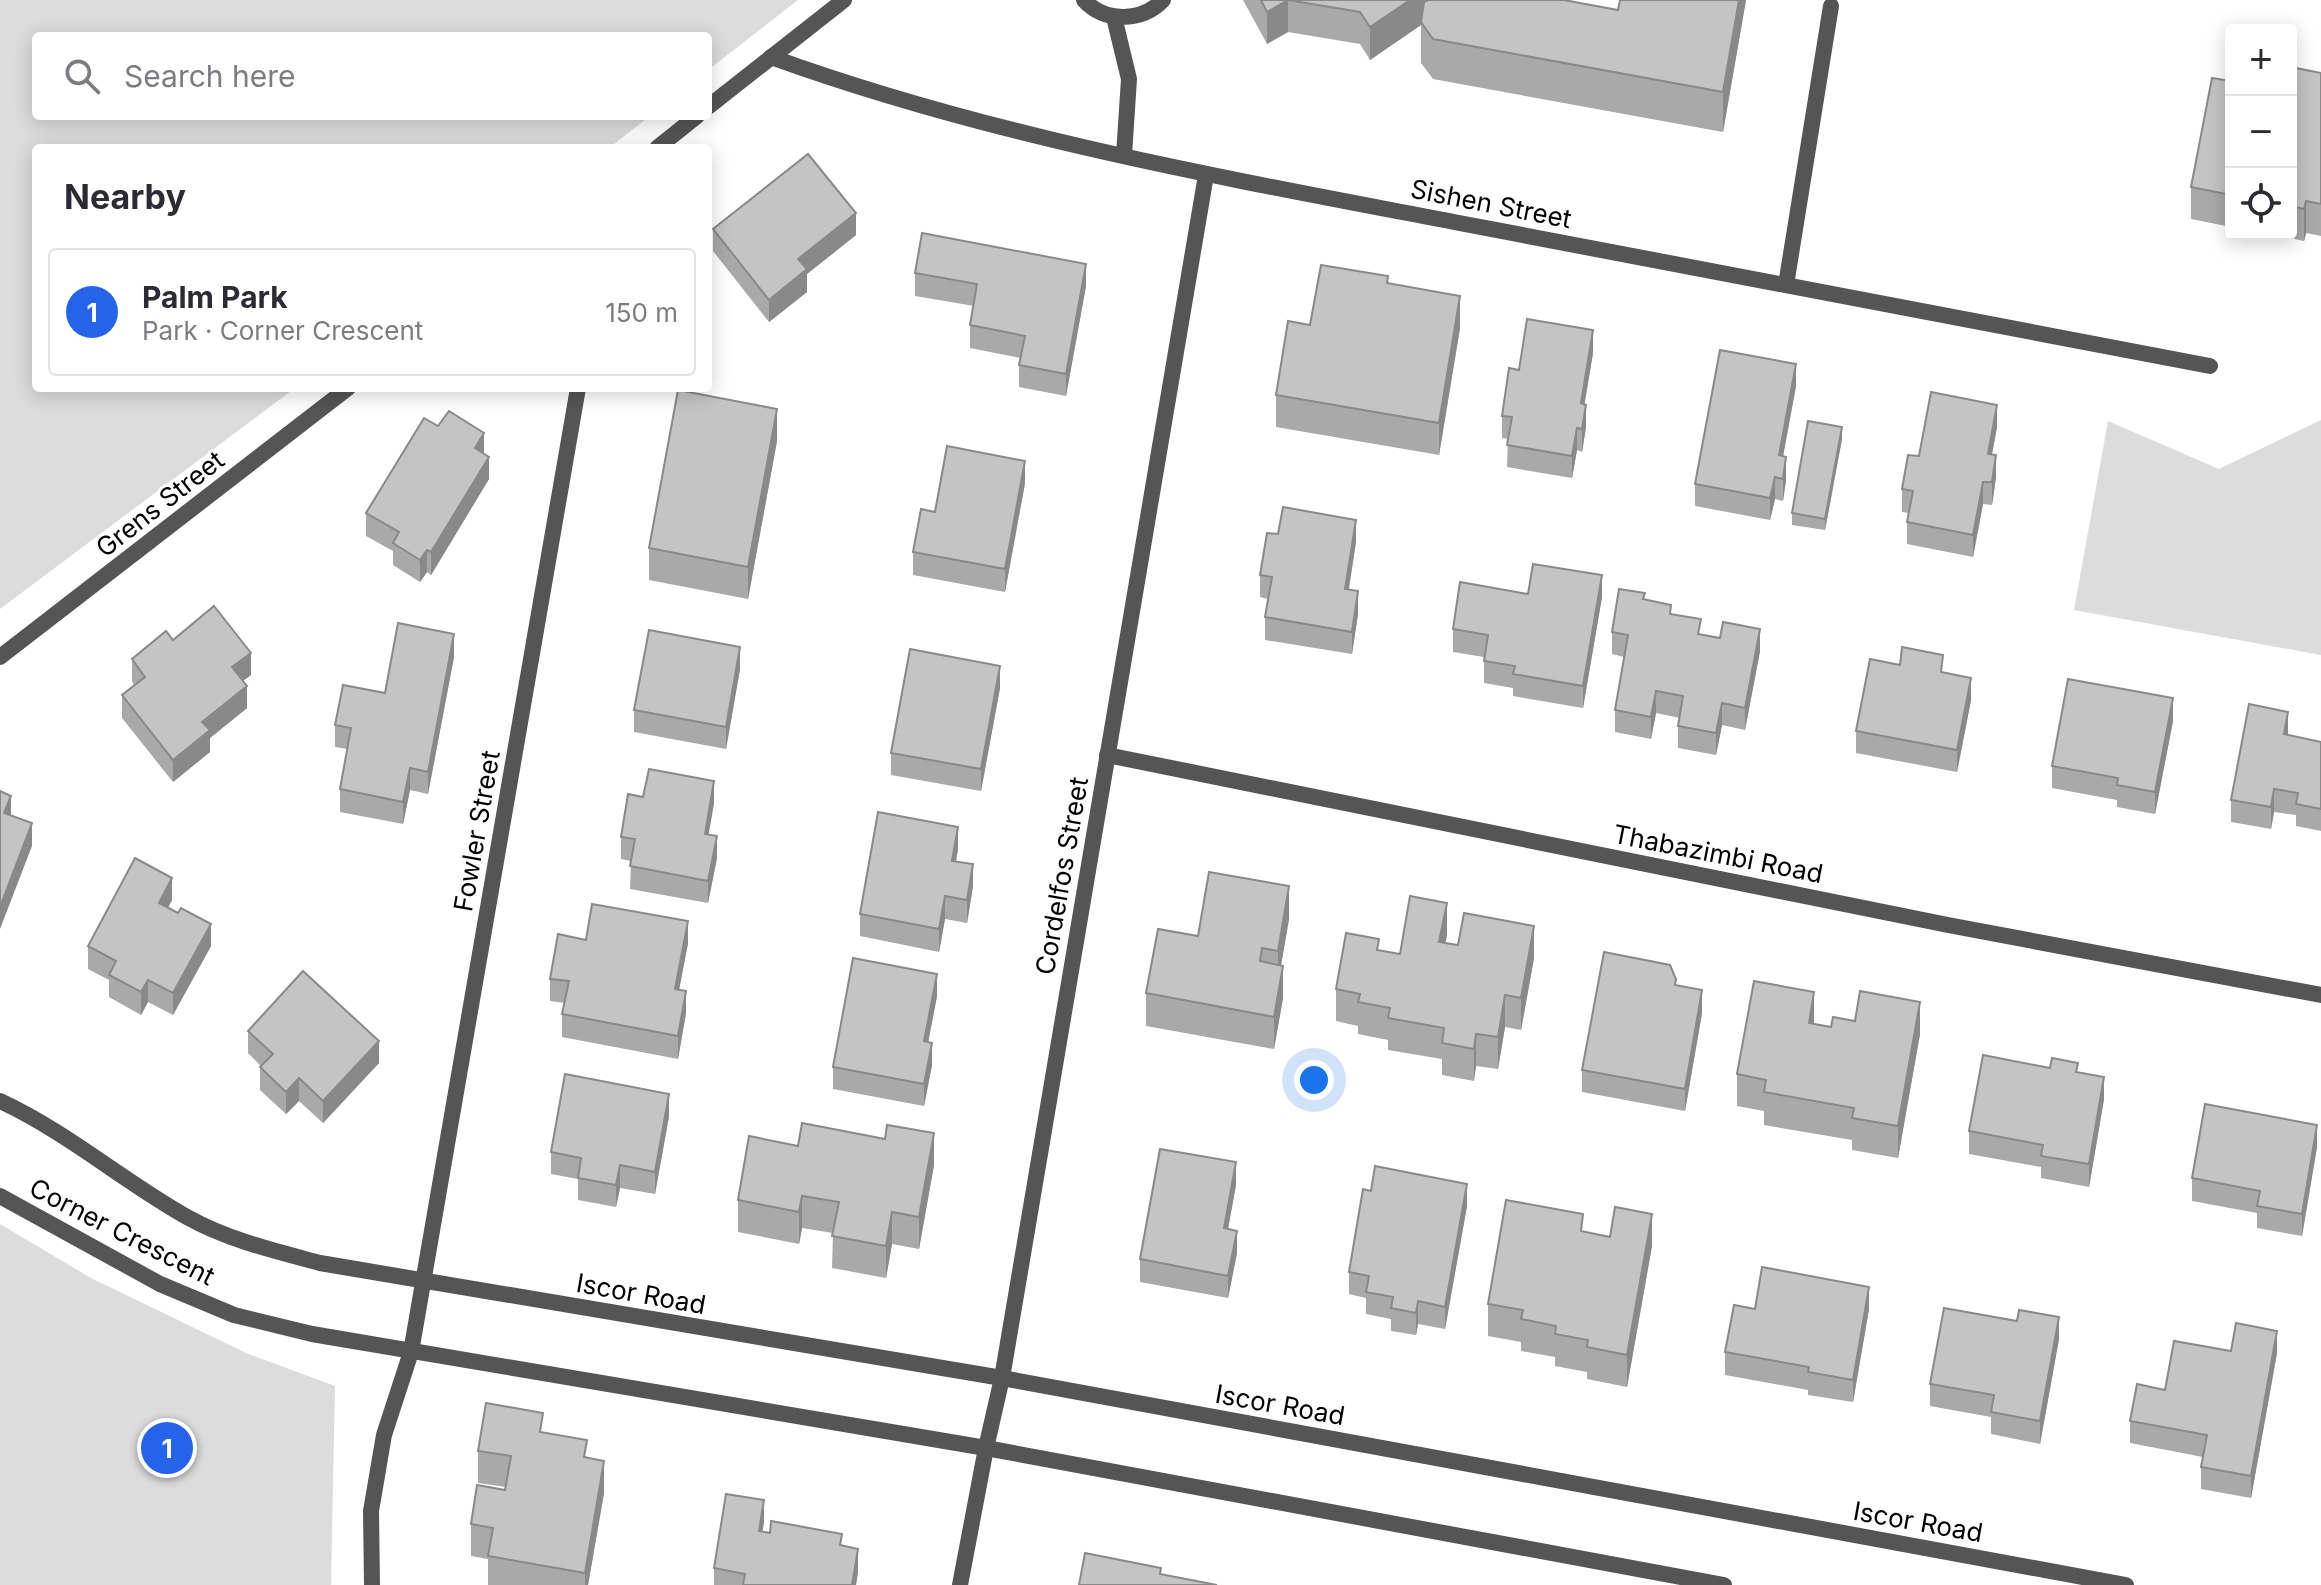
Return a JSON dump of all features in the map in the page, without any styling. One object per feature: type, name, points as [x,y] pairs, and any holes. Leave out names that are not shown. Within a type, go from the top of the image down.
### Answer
[{"type":"street","points":[[712,104],[844,0]]},
{"type":"street","points":[[1084,0],[1091,7],[1114,17],[1139,16],[1163,0]]},
{"type":"street","points":[[1786,285],[1831,6]]},
{"type":"street","points":[[1114,17],[1129,79],[1124,155]]},
{"type":"street","name":"Sishen Street","points":[[771,57],[925,108],[1206,175],[2210,366]]},
{"type":"street","points":[[662,144],[692,120]]},
{"type":"street","name":"Cordelfos Street","points":[[960,1585],[1002,1378],[1206,175]]},
{"type":"street","name":"Grens Street","points":[[0,657],[343,392]]},
{"type":"street","name":"Fowler Street","points":[[411,1352],[577,392]]},
{"type":"street","name":"Thabazimbi Road","points":[[1107,755],[1948,925],[2321,995]]},
{"type":"street","name":"Corner Crescent","points":[[0,1101],[29,1115],[188,1218],[251,1244],[320,1263],[424,1281]]},
{"type":"street","name":"Corner Crescent","points":[[0,1196],[160,1284],[234,1315],[312,1334],[411,1352]]},
{"type":"street","name":"Iscor Road","points":[[424,1281],[1002,1378],[2126,1585]]},
{"type":"street","points":[[372,1585],[371,1511],[384,1435],[411,1352],[986,1448],[1724,1585]]},
{"type":"shaded area","points":[[0,0],[798,0],[712,67],[712,32],[32,32],[32,120],[645,120],[614,144],[32,144],[32,392],[290,392],[0,609]]},
{"type":"shaded area","points":[[2321,420],[2321,655],[2074,610],[2108,421],[2219,469]]},
{"type":"shaded area","points":[[0,1224],[91,1278],[246,1353],[335,1386],[331,1585],[0,1585]]},
{"type":"building","points":[[1261,0],[1288,0],[1267,12]]},
{"type":"building","points":[[1288,0],[1410,0],[1370,27],[1360,12]]},
{"type":"building","points":[[1564,0],[1618,10],[1620,0],[1739,0],[1723,92],[1433,39],[1421,22],[1424,2]]},
{"type":"building","points":[[2297,68],[2321,73],[2321,204],[2306,201],[2304,209],[2297,207]]},
{"type":"building","points":[[2212,78],[2225,80],[2225,194],[2191,187]]},
{"type":"building","points":[[808,154],[856,213],[798,259],[807,269],[769,300],[713,229]]},
{"type":"building","points":[[922,233],[1086,264],[1066,374],[1019,365],[1025,336],[970,325],[977,284],[915,273]]},
{"type":"building","points":[[1321,265],[1388,276],[1387,283],[1460,296],[1439,423],[1276,395],[1288,321],[1310,325]]},
{"type":"building","points":[[1527,319],[1593,330],[1581,403],[1586,405],[1582,429],[1577,428],[1572,456],[1507,445],[1512,417],[1502,416],[1509,368],[1519,370]]},
{"type":"building","points":[[1720,350],[1796,364],[1779,455],[1786,457],[1783,479],[1775,477],[1770,498],[1695,484]]},
{"type":"building","points":[[678,392],[777,409],[748,567],[649,548]]},
{"type":"building","points":[[1931,392],[1997,405],[1988,454],[1996,455],[1992,482],[1983,482],[1973,535],[1907,522],[1913,491],[1902,489],[1908,455],[1919,456]]},
{"type":"building","points":[[449,411],[484,433],[475,448],[489,457],[431,552],[427,550],[420,560],[393,543],[399,532],[366,513],[424,418],[438,426]]},
{"type":"building","points":[[1808,421],[1842,427],[1825,519],[1792,513]]},
{"type":"building","points":[[947,446],[1025,461],[1005,569],[913,552],[921,509],[935,512]]},
{"type":"building","points":[[1283,507],[1356,520],[1345,589],[1358,591],[1352,632],[1265,617],[1272,577],[1260,575],[1267,533],[1278,534]]},
{"type":"building","points":[[1533,564],[1602,575],[1583,686],[1513,674],[1515,666],[1484,661],[1488,635],[1453,629],[1460,582],[1528,594]]},
{"type":"building","points":[[1619,589],[1645,593],[1643,599],[1671,605],[1670,614],[1701,619],[1698,634],[1720,638],[1723,622],[1760,629],[1745,708],[1722,703],[1716,733],[1678,726],[1683,696],[1656,691],[1651,717],[1615,710],[1628,635],[1612,632]]},
{"type":"building","points":[[214,606],[251,653],[232,667],[247,686],[202,722],[210,730],[173,760],[122,695],[145,677],[132,659],[166,631],[173,640]]},
{"type":"building","points":[[398,623],[454,634],[428,772],[410,768],[403,802],[340,789],[351,728],[335,725],[343,685],[385,693]]},
{"type":"building","points":[[649,630],[740,647],[726,727],[634,710]]},
{"type":"building","points":[[1902,647],[1943,655],[1941,672],[1971,678],[1957,750],[1856,731],[1870,659],[1900,665]]},
{"type":"building","points":[[910,649],[1000,666],[981,769],[891,753]]},
{"type":"building","points":[[2068,679],[2173,698],[2155,792],[2117,785],[2118,778],[2052,766]]},
{"type":"building","points":[[2249,704],[2288,712],[2284,734],[2321,742],[2321,809],[2296,804],[2298,793],[2274,789],[2271,807],[2231,800]]},
{"type":"building","points":[[649,769],[714,781],[705,834],[717,836],[708,881],[630,866],[635,839],[621,837],[628,794],[643,797]]},
{"type":"building","points":[[0,791],[11,796],[4,813],[32,823],[0,907]]},
{"type":"building","points":[[878,812],[958,827],[952,861],[973,864],[967,900],[945,896],[939,929],[860,914]]},
{"type":"building","points":[[135,858],[172,878],[159,903],[178,913],[181,908],[211,924],[173,993],[148,980],[141,992],[109,975],[116,961],[88,946]]},
{"type":"building","points":[[1209,872],[1289,886],[1278,951],[1262,948],[1260,961],[1283,966],[1274,1017],[1146,993],[1158,929],[1198,936]]},
{"type":"building","points":[[1410,896],[1447,903],[1439,942],[1458,945],[1464,913],[1534,926],[1521,998],[1505,995],[1498,1037],[1476,1034],[1474,1049],[1442,1043],[1444,1028],[1388,1018],[1390,1008],[1358,1002],[1360,994],[1336,989],[1346,933],[1379,939],[1377,950],[1400,954]]},
{"type":"building","points":[[592,904],[688,921],[675,989],[686,991],[678,1036],[562,1014],[569,981],[550,979],[558,934],[586,940]]},
{"type":"building","points":[[1604,952],[1670,965],[1676,979],[1675,985],[1702,990],[1685,1089],[1582,1070]]},
{"type":"building","points":[[853,958],[937,974],[924,1041],[932,1043],[924,1084],[833,1067]]},
{"type":"building","points":[[303,971],[379,1041],[323,1101],[299,1078],[286,1092],[260,1067],[273,1054],[248,1031]]},
{"type":"building","points":[[1754,981],[1814,992],[1809,1023],[1831,1027],[1833,1017],[1855,1021],[1860,991],[1920,1002],[1898,1126],[1852,1118],[1854,1108],[1764,1092],[1766,1080],[1737,1074]]},
{"type":"building","points":[[1983,1055],[2050,1068],[2052,1058],[2078,1063],[2076,1072],[2104,1077],[2089,1164],[2041,1156],[2043,1145],[1969,1131]]},
{"type":"building","points":[[565,1074],[669,1094],[655,1172],[620,1165],[616,1185],[578,1178],[581,1158],[551,1152]]},
{"type":"building","points":[[2205,1104],[2317,1125],[2302,1214],[2257,1206],[2260,1191],[2192,1178]]},
{"type":"building","points":[[802,1123],[885,1139],[887,1125],[934,1133],[919,1217],[892,1212],[886,1246],[832,1236],[839,1202],[802,1196],[799,1212],[738,1200],[749,1136],[798,1146]]},
{"type":"building","points":[[1160,1149],[1236,1162],[1224,1228],[1237,1231],[1228,1276],[1140,1259]]},
{"type":"building","points":[[1375,1166],[1467,1184],[1445,1307],[1418,1301],[1416,1313],[1391,1308],[1393,1297],[1366,1292],[1369,1276],[1349,1272],[1363,1189],[1371,1191]]},
{"type":"building","points":[[1506,1200],[1583,1214],[1581,1231],[1610,1237],[1615,1207],[1652,1214],[1627,1355],[1587,1347],[1588,1340],[1555,1334],[1556,1326],[1521,1319],[1523,1310],[1488,1304]]},
{"type":"building","points":[[1762,1267],[1869,1287],[1853,1380],[1808,1372],[1809,1367],[1725,1352],[1734,1305],[1755,1309]]},
{"type":"building","points":[[1944,1308],[2017,1321],[2019,1310],[2059,1317],[2040,1421],[1991,1412],[1994,1395],[1930,1384]]},
{"type":"building","points":[[2236,1323],[2277,1331],[2251,1476],[2201,1467],[2207,1435],[2130,1421],[2137,1384],[2165,1390],[2174,1341],[2231,1351]]},
{"type":"building","points":[[486,1403],[543,1413],[540,1432],[587,1440],[584,1457],[604,1461],[585,1573],[488,1556],[493,1528],[471,1524],[477,1485],[505,1490],[511,1456],[478,1451]]},
{"type":"building","points":[[726,1494],[764,1500],[759,1531],[770,1533],[771,1521],[842,1534],[840,1545],[858,1549],[852,1585],[743,1585],[745,1574],[714,1568]]},
{"type":"building","points":[[1085,1553],[1161,1568],[1160,1574],[1217,1585],[1079,1585]]},
{"type":"place","name":"Palm Park","points":[[167,1448]]}]
